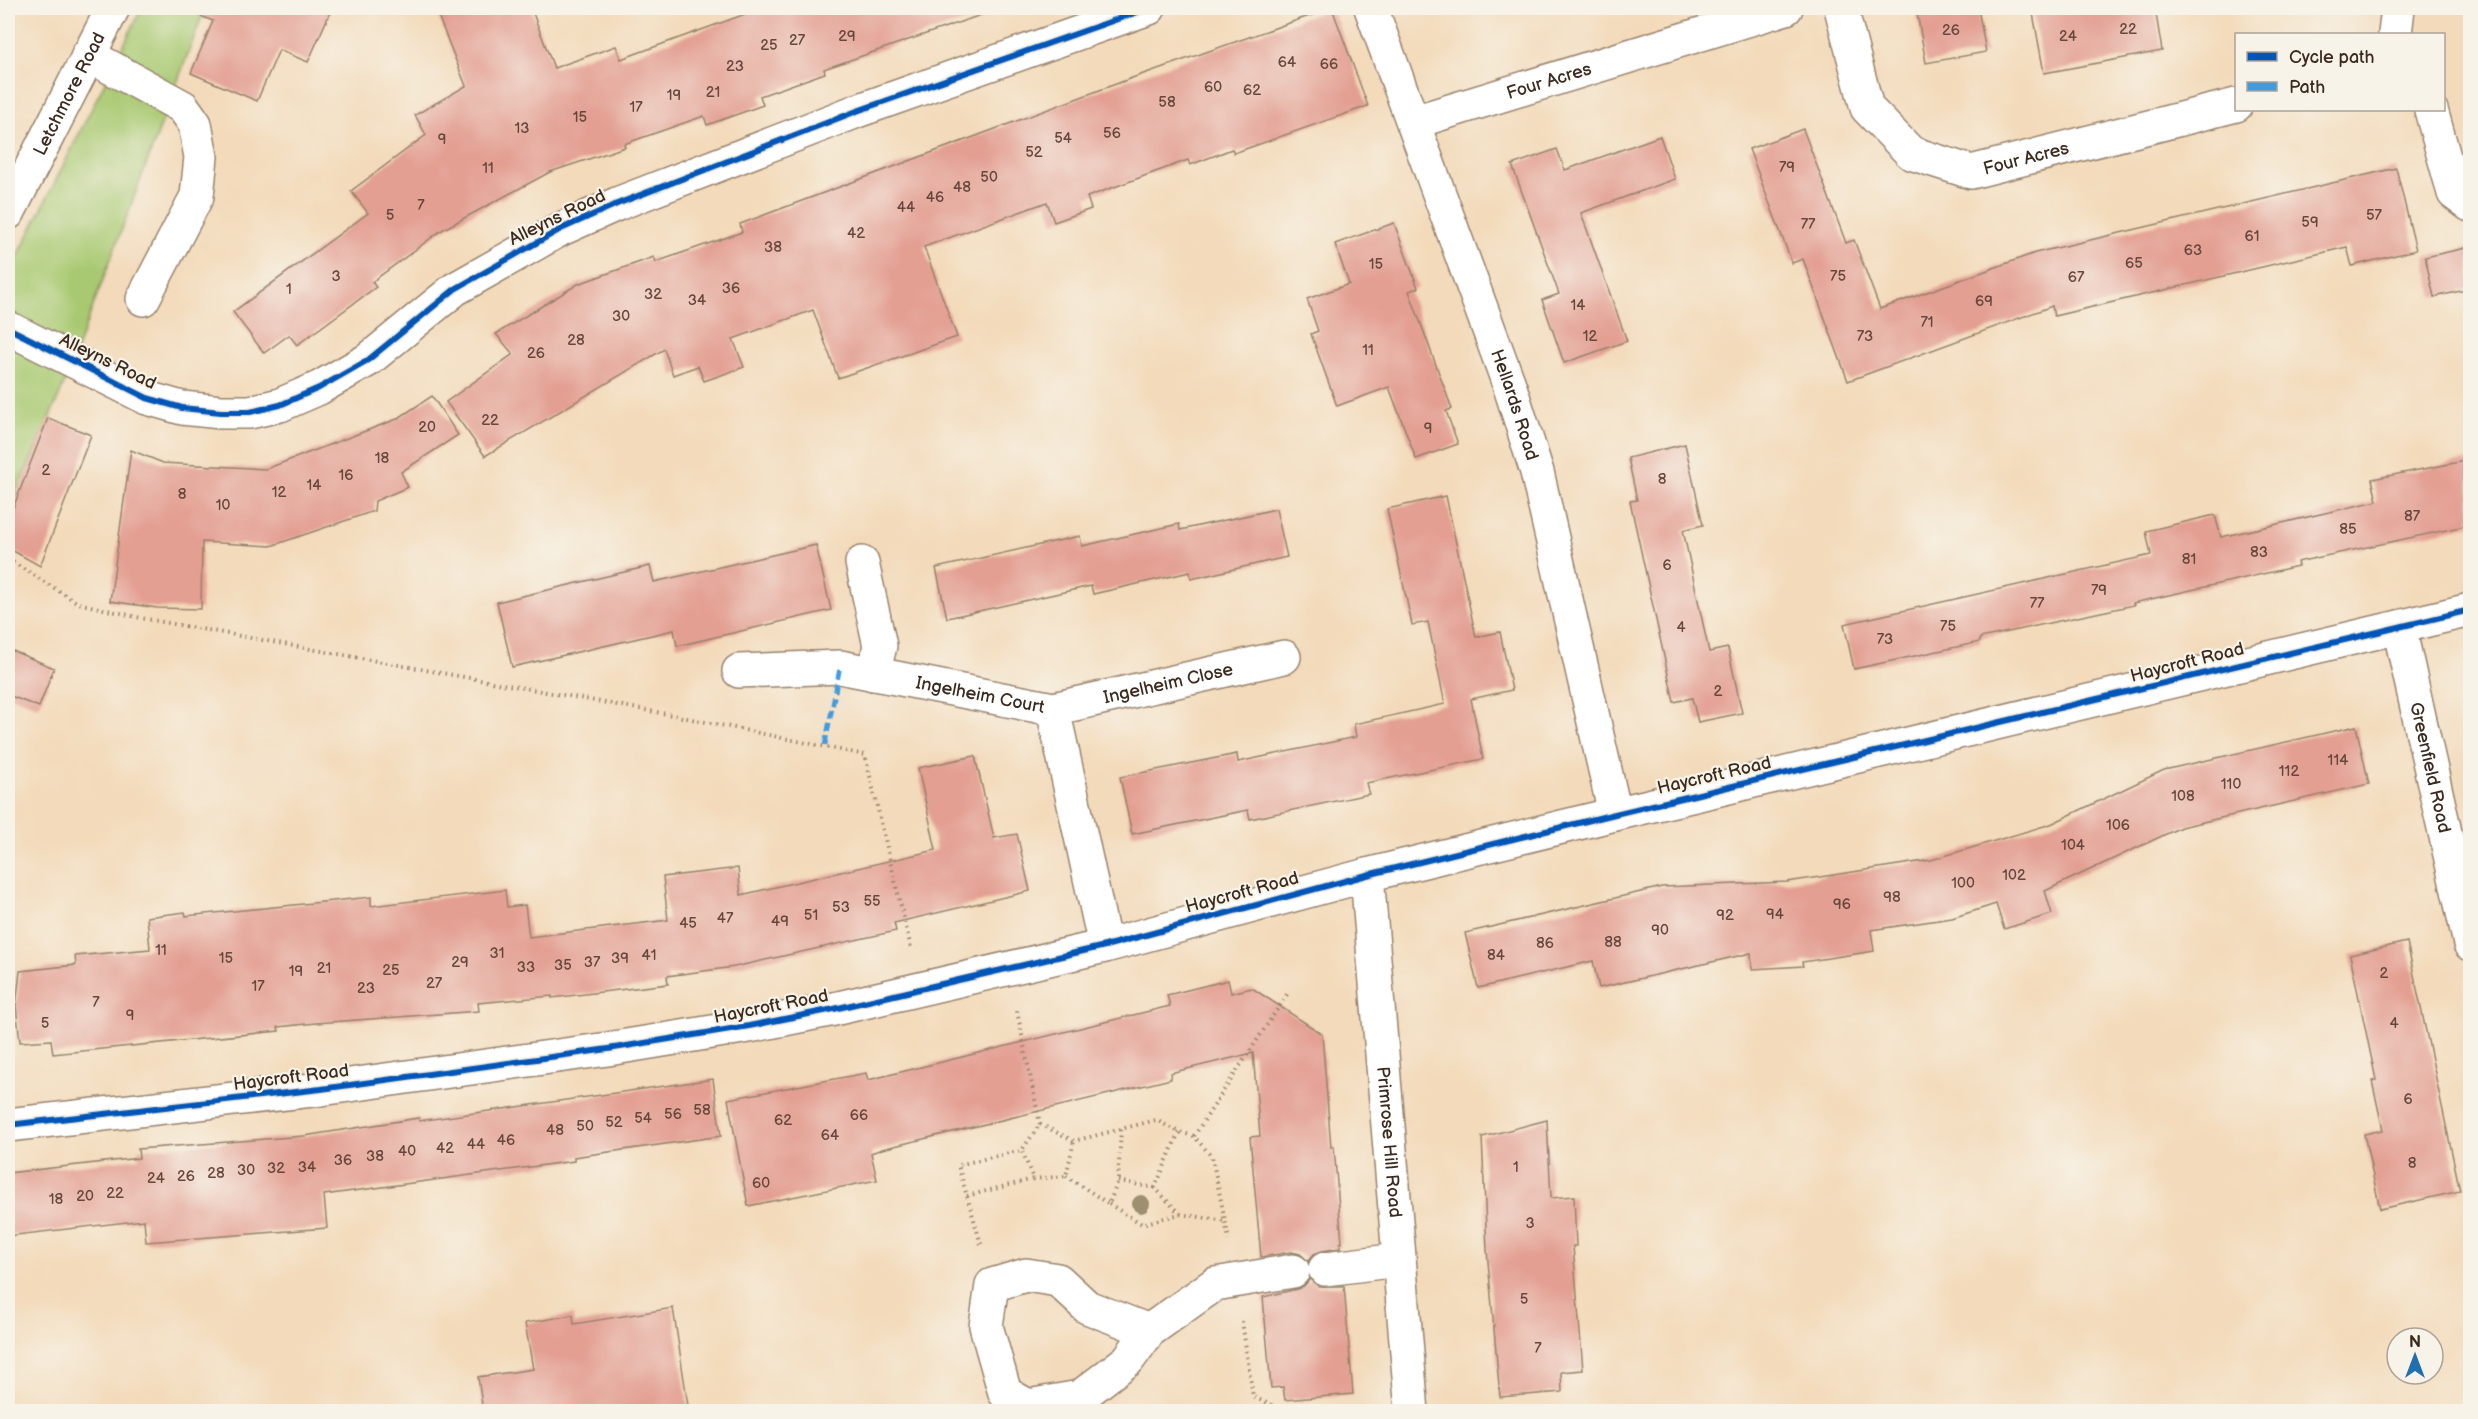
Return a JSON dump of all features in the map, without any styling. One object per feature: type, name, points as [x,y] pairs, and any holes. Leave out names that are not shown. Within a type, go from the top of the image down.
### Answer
[{"type":"street","name":"Letchmore Road","points":[[8,213],[113,8]]},
{"type":"street","name":"Alleyns Road","points":[[8,328],[156,401],[182,408],[221,412],[250,412],[280,405],[318,388],[368,360],[455,289],[522,250],[598,212],[857,111],[1149,8]]},
{"type":"street","name":"Hellards Road","points":[[1371,8],[1510,387],[1537,472],[1616,814]]},
{"type":"street","name":"Four Acres","points":[[1414,122],[1786,8]]},
{"type":"street","name":"Four Acres","points":[[1841,8],[1867,108],[1911,153],[1971,172],[2235,105]]},
{"type":"street","points":[[2395,33],[2398,8]]},
{"type":"street","points":[[88,55],[183,106],[195,124],[201,157],[197,196],[143,299]]},
{"type":"street","points":[[2431,111],[2454,193],[2470,205]]},
{"type":"street","points":[[862,563],[880,646],[873,674]]},
{"type":"street","name":"Haycroft Road","points":[[8,1125],[321,1089],[608,1050],[749,1026],[1105,946],[1367,875],[2470,610]]},
{"type":"street","name":"Greenfield Road","points":[[2399,627],[2470,944]]},
{"type":"street","name":"Ingelheim Close","points":[[1053,709],[1284,657]]},
{"type":"street","name":"Ingelheim Court","points":[[739,671],[840,667],[1053,709],[1105,946]]},
{"type":"street","name":"Primrose Hill Road","points":[[1367,875],[1412,1412]]},
{"type":"street","points":[[1149,1331],[1087,1308],[1058,1280],[1026,1275],[992,1285],[986,1326],[1005,1393],[1028,1406],[1080,1397],[1128,1360],[1149,1331],[1215,1284],[1398,1260]]},
{"type":"path","points":[[8,560],[78,603],[141,618],[660,713],[864,755],[921,989]]},
{"type":"path","points":[[992,1285],[958,1165],[1022,1150],[1040,1125],[1008,969]]},
{"type":"path","points":[[1194,1136],[1288,993]]},
{"type":"path","points":[[1040,1125],[1074,1141],[1156,1120],[1179,1132],[1194,1136],[1212,1157],[1226,1221],[1253,1396],[1285,1411]]},
{"type":"path","points":[[1109,1204],[1118,1180],[1121,1130]]},
{"type":"path","points":[[1155,1188],[1179,1132]]},
{"type":"path","points":[[1066,1176],[1074,1141]]},
{"type":"path","points":[[1022,1150],[1033,1179]]},
{"type":"path","points":[[967,1196],[1033,1179],[1066,1176],[1142,1224],[1180,1214],[1226,1221]]},
{"type":"path","points":[[1118,1180],[1155,1188],[1180,1214]]},
{"type":"green space","points":[[142,8],[205,8],[60,394],[8,510],[8,276]]},
{"type":"building","points":[[180,8],[332,8],[308,62],[279,50],[257,101],[191,73],[213,21]]},
{"type":"building","points":[[435,8],[531,8],[554,68],[616,46],[621,59],[762,8],[983,8],[984,14],[824,69],[825,73],[760,96],[763,105],[707,125],[704,116],[624,144],[625,147],[550,172],[442,230],[372,282],[376,287],[297,345],[289,335],[264,353],[233,312],[368,213],[351,191],[426,135],[415,115],[466,86]]},
{"type":"building","points":[[1332,8],[1368,106],[1234,153],[1232,149],[1190,165],[1188,160],[1087,197],[1091,209],[1054,222],[1047,202],[924,247],[957,337],[838,378],[813,310],[733,339],[744,367],[704,381],[698,366],[673,375],[664,349],[485,456],[446,402],[513,354],[496,334],[578,284],[654,257],[656,262],[742,232],[740,224],[1132,78]]},
{"type":"building","points":[[1916,8],[1978,8],[1986,52],[1926,63]]},
{"type":"building","points":[[2032,8],[2155,8],[2162,51],[2044,73]]},
{"type":"building","points":[[1803,129],[1846,243],[1854,240],[1880,309],[2035,253],[2396,168],[2416,250],[2352,266],[2347,247],[2054,316],[2052,306],[1848,381],[1803,259],[1792,263],[1749,149]]},
{"type":"building","points":[[1660,136],[1675,179],[1581,213],[1627,341],[1564,363],[1542,300],[1559,294],[1512,165],[1557,149],[1565,170]]},
{"type":"building","points":[[1394,223],[1418,288],[1409,291],[1452,409],[1446,411],[1458,444],[1416,459],[1389,387],[1337,406],[1311,334],[1318,331],[1307,299],[1349,284],[1335,244]]},
{"type":"building","points":[[2470,247],[2470,289],[2434,297],[2425,257]]},
{"type":"building","points":[[432,396],[458,435],[401,472],[408,487],[375,501],[374,511],[271,546],[202,542],[201,609],[157,608],[110,601],[131,450],[163,463],[266,469],[397,419]]},
{"type":"building","points":[[48,418],[91,435],[40,566],[8,548],[8,521]]},
{"type":"building","points":[[1685,444],[1703,525],[1683,530],[1709,652],[1728,648],[1742,713],[1698,722],[1692,698],[1674,702],[1630,501],[1637,500],[1628,458]]},
{"type":"building","points":[[2470,460],[2470,525],[2297,562],[2298,566],[2133,603],[2134,605],[1980,638],[1980,642],[1854,669],[1844,624],[2151,555],[2146,531],[2215,515],[2221,537],[2377,501],[2372,479]]},
{"type":"building","points":[[1446,496],[1476,637],[1500,632],[1512,690],[1471,699],[1483,759],[1366,783],[1369,794],[1250,819],[1248,810],[1132,834],[1120,777],[1237,754],[1238,762],[1356,737],[1354,724],[1445,704],[1428,622],[1412,625],[1387,509]]},
{"type":"building","points":[[1276,509],[1287,557],[1191,579],[1190,572],[1093,594],[1091,586],[947,618],[936,568],[1080,536],[1082,546],[1179,524],[1180,530]]},
{"type":"building","points":[[816,545],[831,610],[677,646],[674,630],[512,667],[497,602],[650,566],[654,582]]},
{"type":"building","points":[[8,649],[54,668],[39,707],[8,695]]},
{"type":"building","points":[[2356,726],[2369,784],[2181,827],[2045,891],[2052,914],[2004,929],[1996,904],[1952,918],[1871,930],[1874,951],[1802,962],[1803,966],[1752,969],[1751,953],[1599,988],[1593,961],[1478,988],[1465,933],[1662,887],[1787,882],[1931,860],[2051,824],[2164,770]]},
{"type":"building","points":[[975,756],[994,838],[1017,834],[1030,891],[894,923],[896,931],[734,967],[667,976],[668,984],[552,998],[552,996],[478,1003],[479,1011],[316,1023],[278,1027],[279,1031],[53,1054],[51,1040],[20,1042],[16,1006],[20,971],[76,965],[75,956],[150,949],[147,917],[185,912],[186,916],[371,897],[371,906],[505,890],[507,907],[525,905],[529,937],[668,920],[663,877],[738,868],[741,895],[936,850],[918,768]]},
{"type":"building","points":[[2407,942],[2460,1191],[2380,1209],[2364,1134],[2383,1130],[2372,1081],[2376,1080],[2350,955]]},
{"type":"building","points":[[1228,980],[1231,993],[1252,988],[1322,1034],[1331,1147],[1334,1147],[1342,1243],[1340,1243],[1340,1248],[1314,1254],[1308,1261],[1300,1254],[1291,1252],[1261,1257],[1250,1137],[1260,1136],[1253,1053],[1170,1073],[1171,1079],[882,1149],[871,1153],[877,1180],[748,1206],[728,1099],[866,1073],[868,1080],[1170,1006],[1167,995]]},
{"type":"building","points":[[713,1079],[721,1136],[574,1157],[574,1161],[324,1195],[327,1228],[146,1242],[144,1220],[8,1236],[8,1173],[139,1158],[138,1149],[304,1136],[419,1118],[419,1121]]},
{"type":"building","points":[[1547,1120],[1551,1198],[1574,1196],[1576,1246],[1573,1246],[1583,1370],[1561,1372],[1562,1392],[1500,1397],[1487,1250],[1482,1137]]},
{"type":"building","points":[[1310,1279],[1318,1286],[1344,1286],[1353,1394],[1285,1400],[1283,1387],[1271,1388],[1263,1297],[1297,1289],[1304,1286]]},
{"type":"building","points":[[673,1308],[689,1412],[483,1412],[478,1377],[533,1369],[525,1323],[573,1315],[574,1324]]},
{"type":"marked path","points":[[825,745],[840,667]]},
{"type":"cycle path","points":[[8,328],[147,398],[182,408],[250,412],[280,405],[319,388],[368,360],[455,289],[561,229],[617,204],[857,111],[1149,8]]},
{"type":"cycle path","points":[[8,1125],[321,1089],[608,1049],[749,1026],[834,1009],[1105,946],[1367,875],[1615,814],[2470,610]]}]
